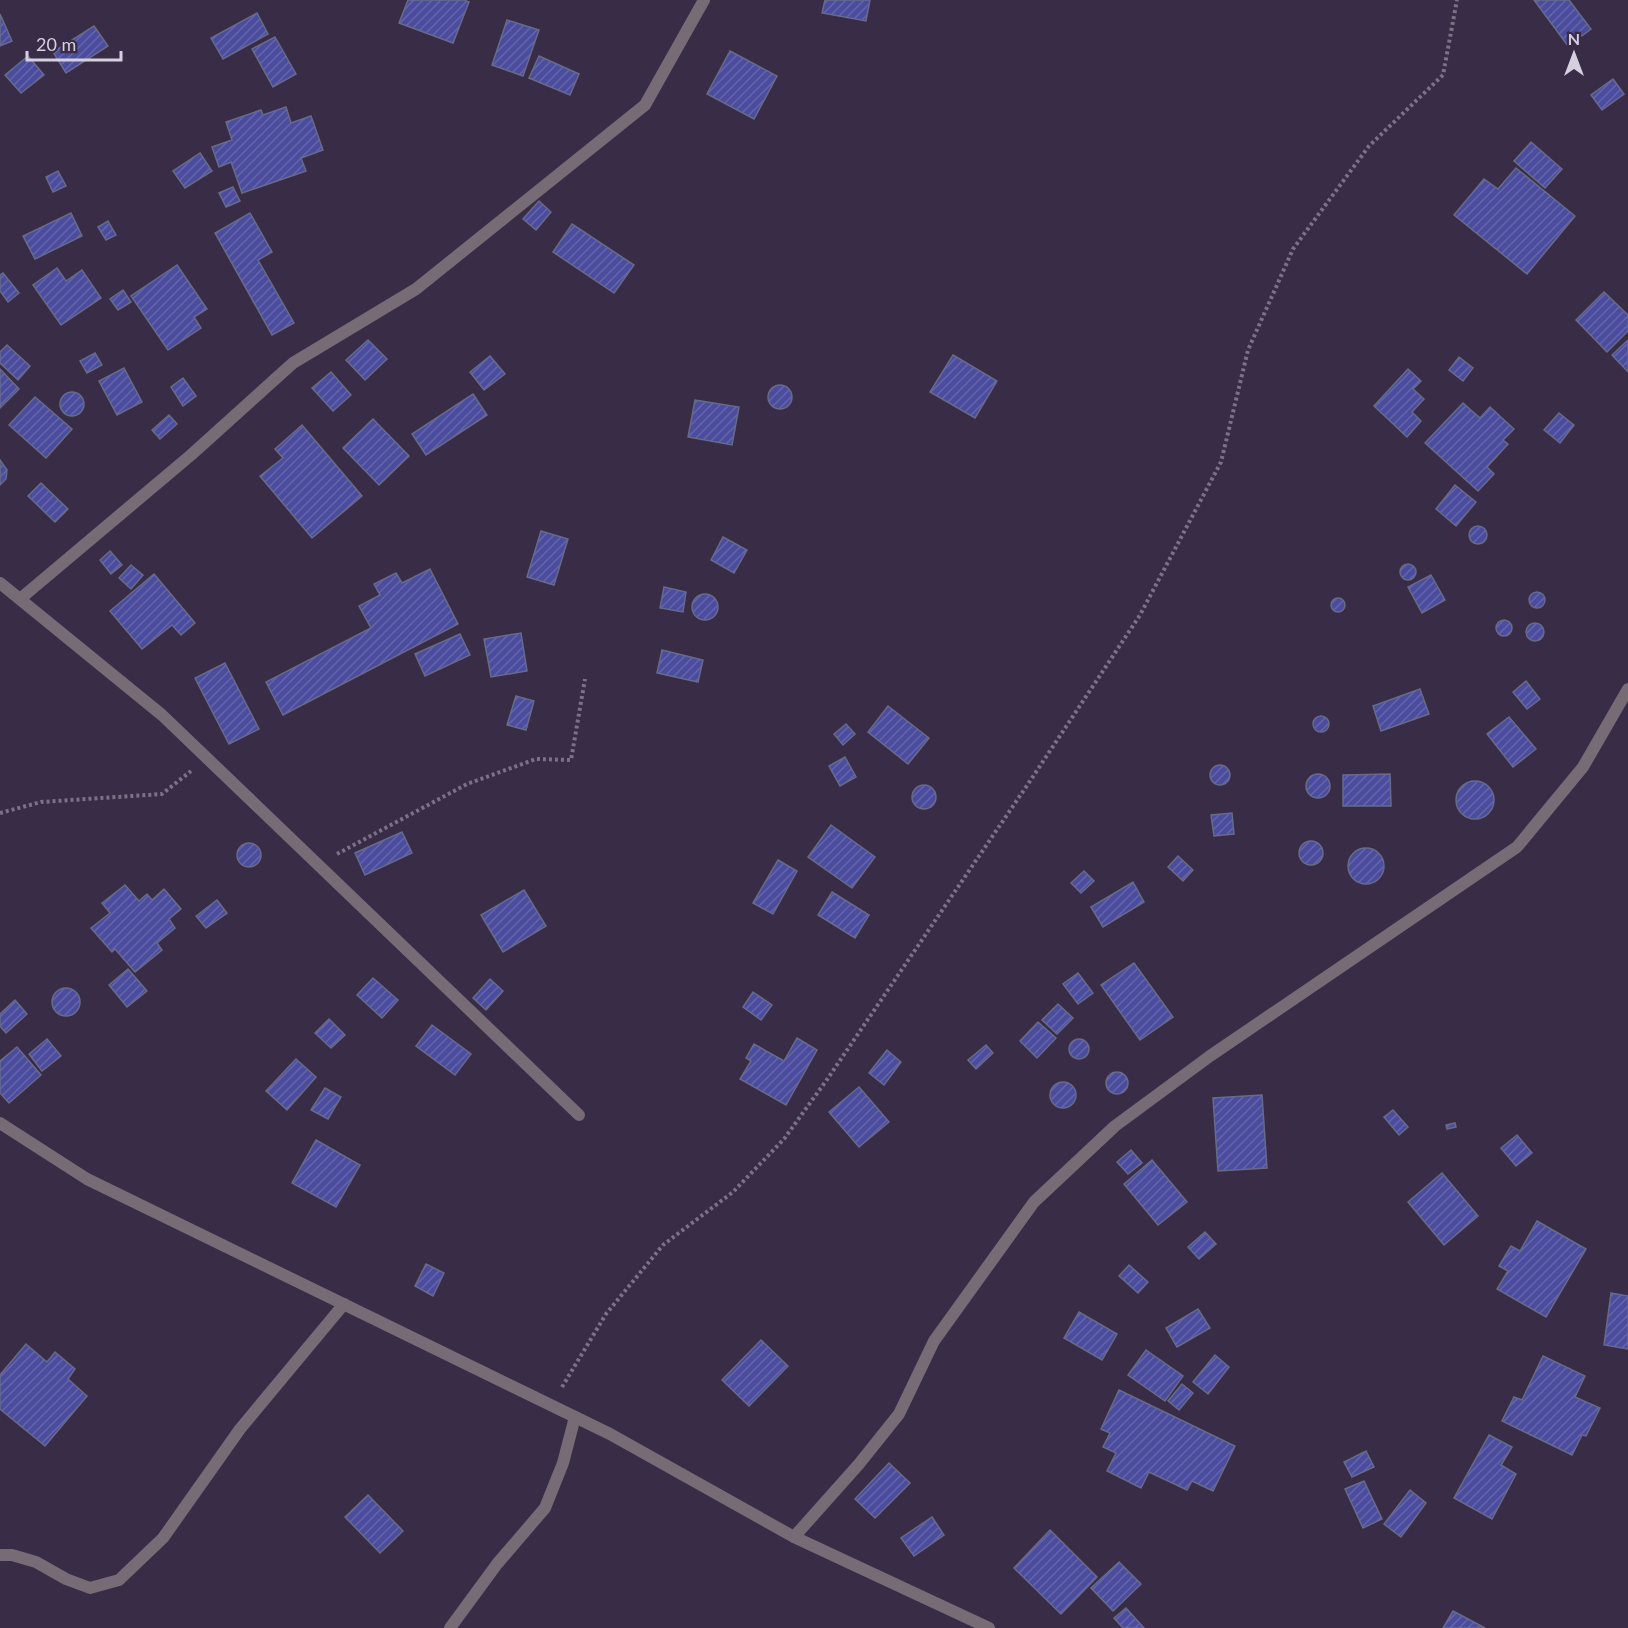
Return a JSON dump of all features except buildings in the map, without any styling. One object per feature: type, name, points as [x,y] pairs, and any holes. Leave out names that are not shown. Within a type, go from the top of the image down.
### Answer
[{"type":"street","points":[[20,599],[190,455],[292,363],[416,289],[645,105],[704,0]]},
{"type":"street","points":[[0,583],[162,715],[579,1115]]},
{"type":"street","points":[[794,1537],[860,1464],[899,1414],[934,1341],[1034,1202],[1115,1126],[1210,1056],[1517,847],[1583,767],[1628,689]]},
{"type":"street","points":[[0,1124],[87,1179],[610,1434],[794,1537],[989,1628]]},
{"type":"street","points":[[0,1555],[12,1555],[36,1562],[66,1579],[90,1588],[119,1580],[163,1538],[240,1429],[344,1304]]},
{"type":"street","points":[[450,1628],[497,1564],[545,1508],[563,1463],[575,1417]]},
{"type":"path","points":[[550,1405],[606,1314],[663,1245],[734,1192],[784,1139],[826,1081],[1140,615],[1221,462],[1248,351],[1293,249],[1369,146],[1443,75],[1457,0]]},
{"type":"path","points":[[318,864],[467,784],[536,759],[571,760],[585,679]]},
{"type":"path","points":[[0,813],[41,802],[162,794],[207,758]]}]
